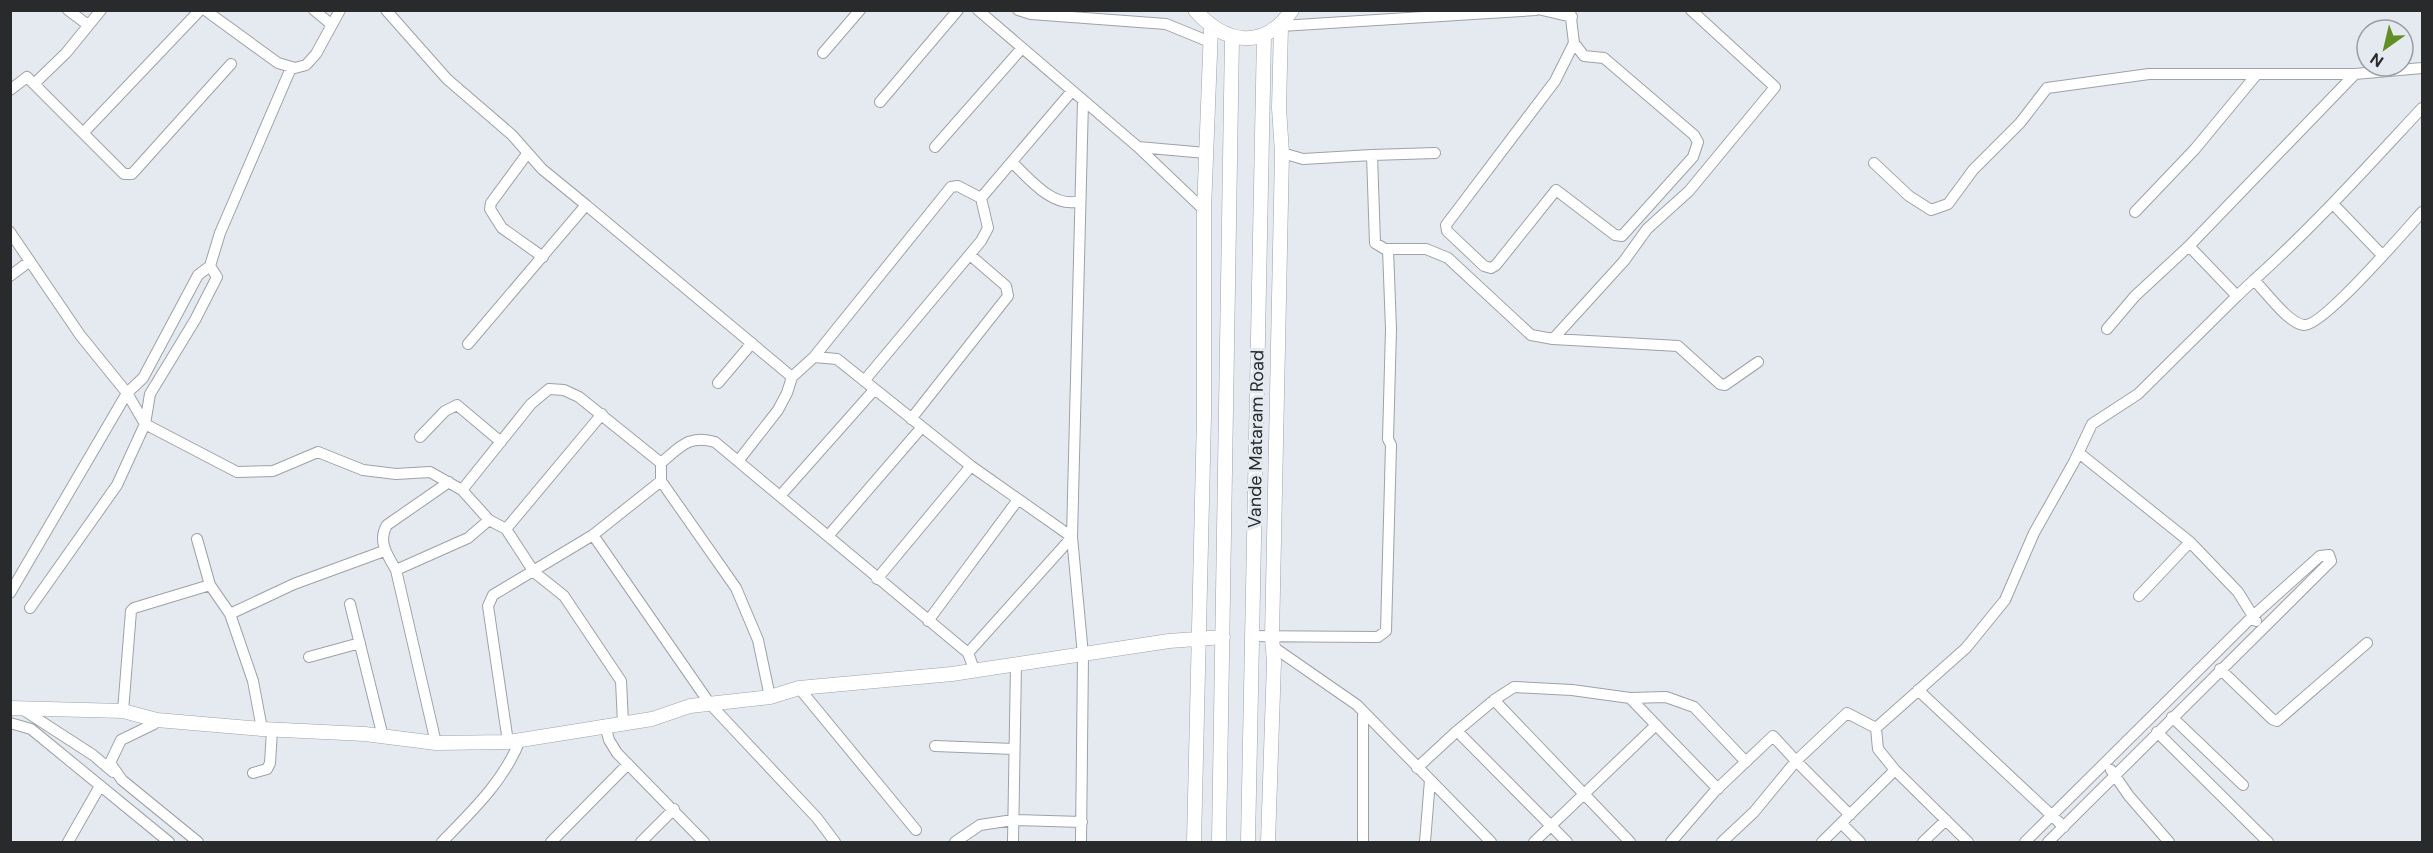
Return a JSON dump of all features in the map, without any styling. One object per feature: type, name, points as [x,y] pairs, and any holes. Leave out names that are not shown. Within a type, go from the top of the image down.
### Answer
[{"type":"street","points":[[68,10],[88,25]]},
{"type":"street","points":[[35,83],[66,53],[101,10]]},
{"type":"street","points":[[84,132],[200,10]]},
{"type":"street","points":[[205,10],[278,63],[291,68],[306,64],[316,54],[340,10]]},
{"type":"street","points":[[314,10],[332,25]]},
{"type":"street","points":[[386,10],[398,15],[447,80],[512,135],[526,154],[792,376]]},
{"type":"street","points":[[823,52],[860,10]]},
{"type":"street","points":[[880,102],[958,10]]},
{"type":"street","points":[[978,10],[1138,147],[1204,210]]},
{"type":"street","points":[[1018,10],[1031,14],[1166,24],[1211,35],[1248,38],[1264,35],[1281,26],[1536,10]]},
{"type":"street","points":[[1194,843],[1200,637],[1204,210],[1211,35],[1196,10]]},
{"type":"street","points":[[1268,843],[1282,153],[1279,108],[1281,26],[1292,10]]},
{"type":"street","points":[[1542,10],[1571,14],[1574,43],[1584,56],[1604,58],[1694,135],[1698,142],[1693,157],[1622,236],[1615,235],[1556,190],[1496,266],[1491,268],[1484,266],[1447,231],[1446,225],[1555,81],[1574,43]]},
{"type":"street","points":[[1552,339],[1624,261],[1647,229],[1689,191],[1775,87],[1691,10]]},
{"type":"street","name":"Vande Mataram Road","points":[[1248,843],[1264,35]]},
{"type":"street","name":"Vande Mataram Road","points":[[1218,843],[1232,37]]},
{"type":"street","points":[[935,147],[1022,48]]},
{"type":"street","points":[[10,90],[21,79],[27,77],[124,174],[132,174],[231,64]]},
{"type":"street","points":[[10,593],[16,570],[127,393],[143,378],[198,275],[210,266],[220,232],[291,68]]},
{"type":"street","points":[[1874,163],[1909,196],[1931,210],[1947,204],[1973,170],[2020,123],[2048,88],[2149,74],[2355,74]]},
{"type":"street","points":[[2135,212],[2195,149],[2257,74]]},
{"type":"street","points":[[2107,328],[2135,296],[2189,246],[2355,74]]},
{"type":"street","points":[[981,198],[1072,91]]},
{"type":"street","points":[[1082,843],[1083,656],[1072,537],[1083,101]]},
{"type":"street","points":[[1876,728],[1966,648],[2005,600],[2034,533],[2079,453],[2092,424],[2138,394],[2237,296],[2310,229],[2422,108]]},
{"type":"street","points":[[1138,147],[1206,153]]},
{"type":"street","points":[[1282,153],[1303,159],[1435,153]]},
{"type":"street","points":[[526,154],[491,202],[490,209],[502,228],[543,256]]},
{"type":"street","points":[[1372,155],[1375,243],[1388,249],[1426,249],[1448,258],[1531,335],[1552,339],[1678,346],[1720,384],[1725,385],[1758,362]]},
{"type":"street","points":[[1012,162],[1059,203],[1070,204],[1080,201]]},
{"type":"street","points":[[738,460],[778,410],[787,393],[792,376],[814,357],[951,187],[958,186],[981,198],[988,228],[970,255],[864,381]]},
{"type":"street","points":[[2333,204],[2382,255]]},
{"type":"street","points":[[468,344],[586,205]]},
{"type":"street","points":[[2254,280],[2293,322],[2305,326],[2314,324],[2341,301],[2422,213]]},
{"type":"street","points":[[10,232],[80,335],[127,393],[145,424],[237,472],[273,471],[318,452],[363,470],[396,474],[430,472],[462,490],[489,520],[506,529],[534,572],[564,596],[621,681],[623,723]]},
{"type":"street","points":[[2189,246],[2237,296]]},
{"type":"street","points":[[1251,636],[1272,642],[1378,637],[1386,631],[1391,445],[1388,439],[1390,329],[1388,249]]},
{"type":"street","points":[[911,419],[1008,296],[1006,286],[970,255]]},
{"type":"street","points":[[10,276],[30,261]]},
{"type":"street","points":[[30,608],[117,485],[145,424],[150,394],[195,320],[217,277],[210,266]]},
{"type":"street","points":[[718,383],[752,343]]},
{"type":"street","points":[[814,357],[837,359],[1017,501],[1072,537]]},
{"type":"street","points":[[462,490],[531,404],[549,389],[564,390],[579,398],[661,463]]},
{"type":"street","points":[[780,496],[874,390]]},
{"type":"street","points":[[420,437],[445,411],[457,405],[501,442]]},
{"type":"street","points":[[506,529],[602,414]]},
{"type":"street","points":[[830,535],[922,427]]},
{"type":"street","points":[[770,697],[758,640],[736,588],[661,481],[661,463],[681,446],[695,438],[715,442],[830,535],[877,579],[968,653],[974,669]]},
{"type":"street","points":[[2079,453],[2190,542],[2238,592],[2252,618],[2262,627]]},
{"type":"street","points":[[877,579],[971,466]]},
{"type":"street","points":[[442,843],[500,778],[513,760],[514,741],[488,606],[493,595],[593,535],[661,481]]},
{"type":"street","points":[[436,743],[396,570],[384,551],[383,531],[387,525],[449,482]]},
{"type":"street","points":[[928,621],[1017,501]]},
{"type":"street","points":[[396,570],[468,538],[489,520]]},
{"type":"street","points":[[593,535],[710,704],[817,818],[835,843]]},
{"type":"street","points":[[968,653],[1072,537]]},
{"type":"street","points":[[197,540],[210,585],[230,614],[267,730],[270,763],[267,769],[253,773]]},
{"type":"street","points":[[2139,596],[2190,542]]},
{"type":"street","points":[[230,614],[294,584],[384,551]]},
{"type":"street","points":[[2025,843],[2252,618],[2320,555],[2329,555],[2331,561],[2262,627],[2048,843]]},
{"type":"street","points":[[123,711],[131,611],[134,608],[210,585]]},
{"type":"street","points":[[350,604],[383,736]]},
{"type":"street","points":[[16,709],[123,711],[157,720],[267,730],[383,736],[436,743],[514,741],[652,719],[690,706],[770,697],[799,688],[952,674],[1200,637],[1223,637]]},
{"type":"street","points":[[1272,642],[1363,711],[1491,843]]},
{"type":"street","points":[[309,657],[360,643]]},
{"type":"street","points":[[2220,669],[2272,719],[2277,721],[2367,644]]},
{"type":"street","points":[[1014,843],[1016,665]]},
{"type":"street","points":[[1418,768],[1456,730],[1514,687],[1572,690],[1629,698],[1666,697],[1694,707],[1746,762]]},
{"type":"street","points":[[799,688],[916,830]]},
{"type":"street","points":[[1918,690],[2064,827]]},
{"type":"street","points":[[1629,698],[1718,789]]},
{"type":"street","points":[[1494,700],[1630,843]]},
{"type":"street","points":[[16,709],[93,755],[198,843]]},
{"type":"street","points":[[1363,711],[1363,843]]},
{"type":"street","points":[[1722,843],[1754,812],[1796,761],[1848,713],[1876,728]]},
{"type":"street","points":[[2172,717],[2243,785]]},
{"type":"street","points":[[122,780],[110,763],[121,740],[154,724],[157,720]]},
{"type":"street","points":[[10,723],[31,729],[169,843]]},
{"type":"street","points":[[605,725],[609,740],[628,764],[674,809],[704,843]]},
{"type":"street","points":[[1534,843],[1550,825],[1656,725]]},
{"type":"street","points":[[1876,728],[1878,749],[1895,770],[1968,843]]},
{"type":"street","points":[[1456,730],[1567,843]]},
{"type":"street","points":[[2157,732],[2268,843]]},
{"type":"street","points":[[1671,843],[1718,789],[1773,736],[1850,815]]},
{"type":"street","points":[[935,746],[1014,749]]},
{"type":"street","points":[[551,843],[628,764]]},
{"type":"street","points":[[2104,764],[2115,774],[2128,796],[2169,843]]},
{"type":"street","points":[[1822,843],[1895,770]]},
{"type":"street","points":[[1425,843],[1430,780]]},
{"type":"street","points":[[68,843],[100,786]]},
{"type":"street","points":[[641,843],[674,809]]},
{"type":"street","points":[[955,843],[980,825],[1013,820],[1082,822]]},
{"type":"street","points":[[1923,843],[1946,820]]},
{"type":"street","points":[[1841,823],[1860,843]]}]
